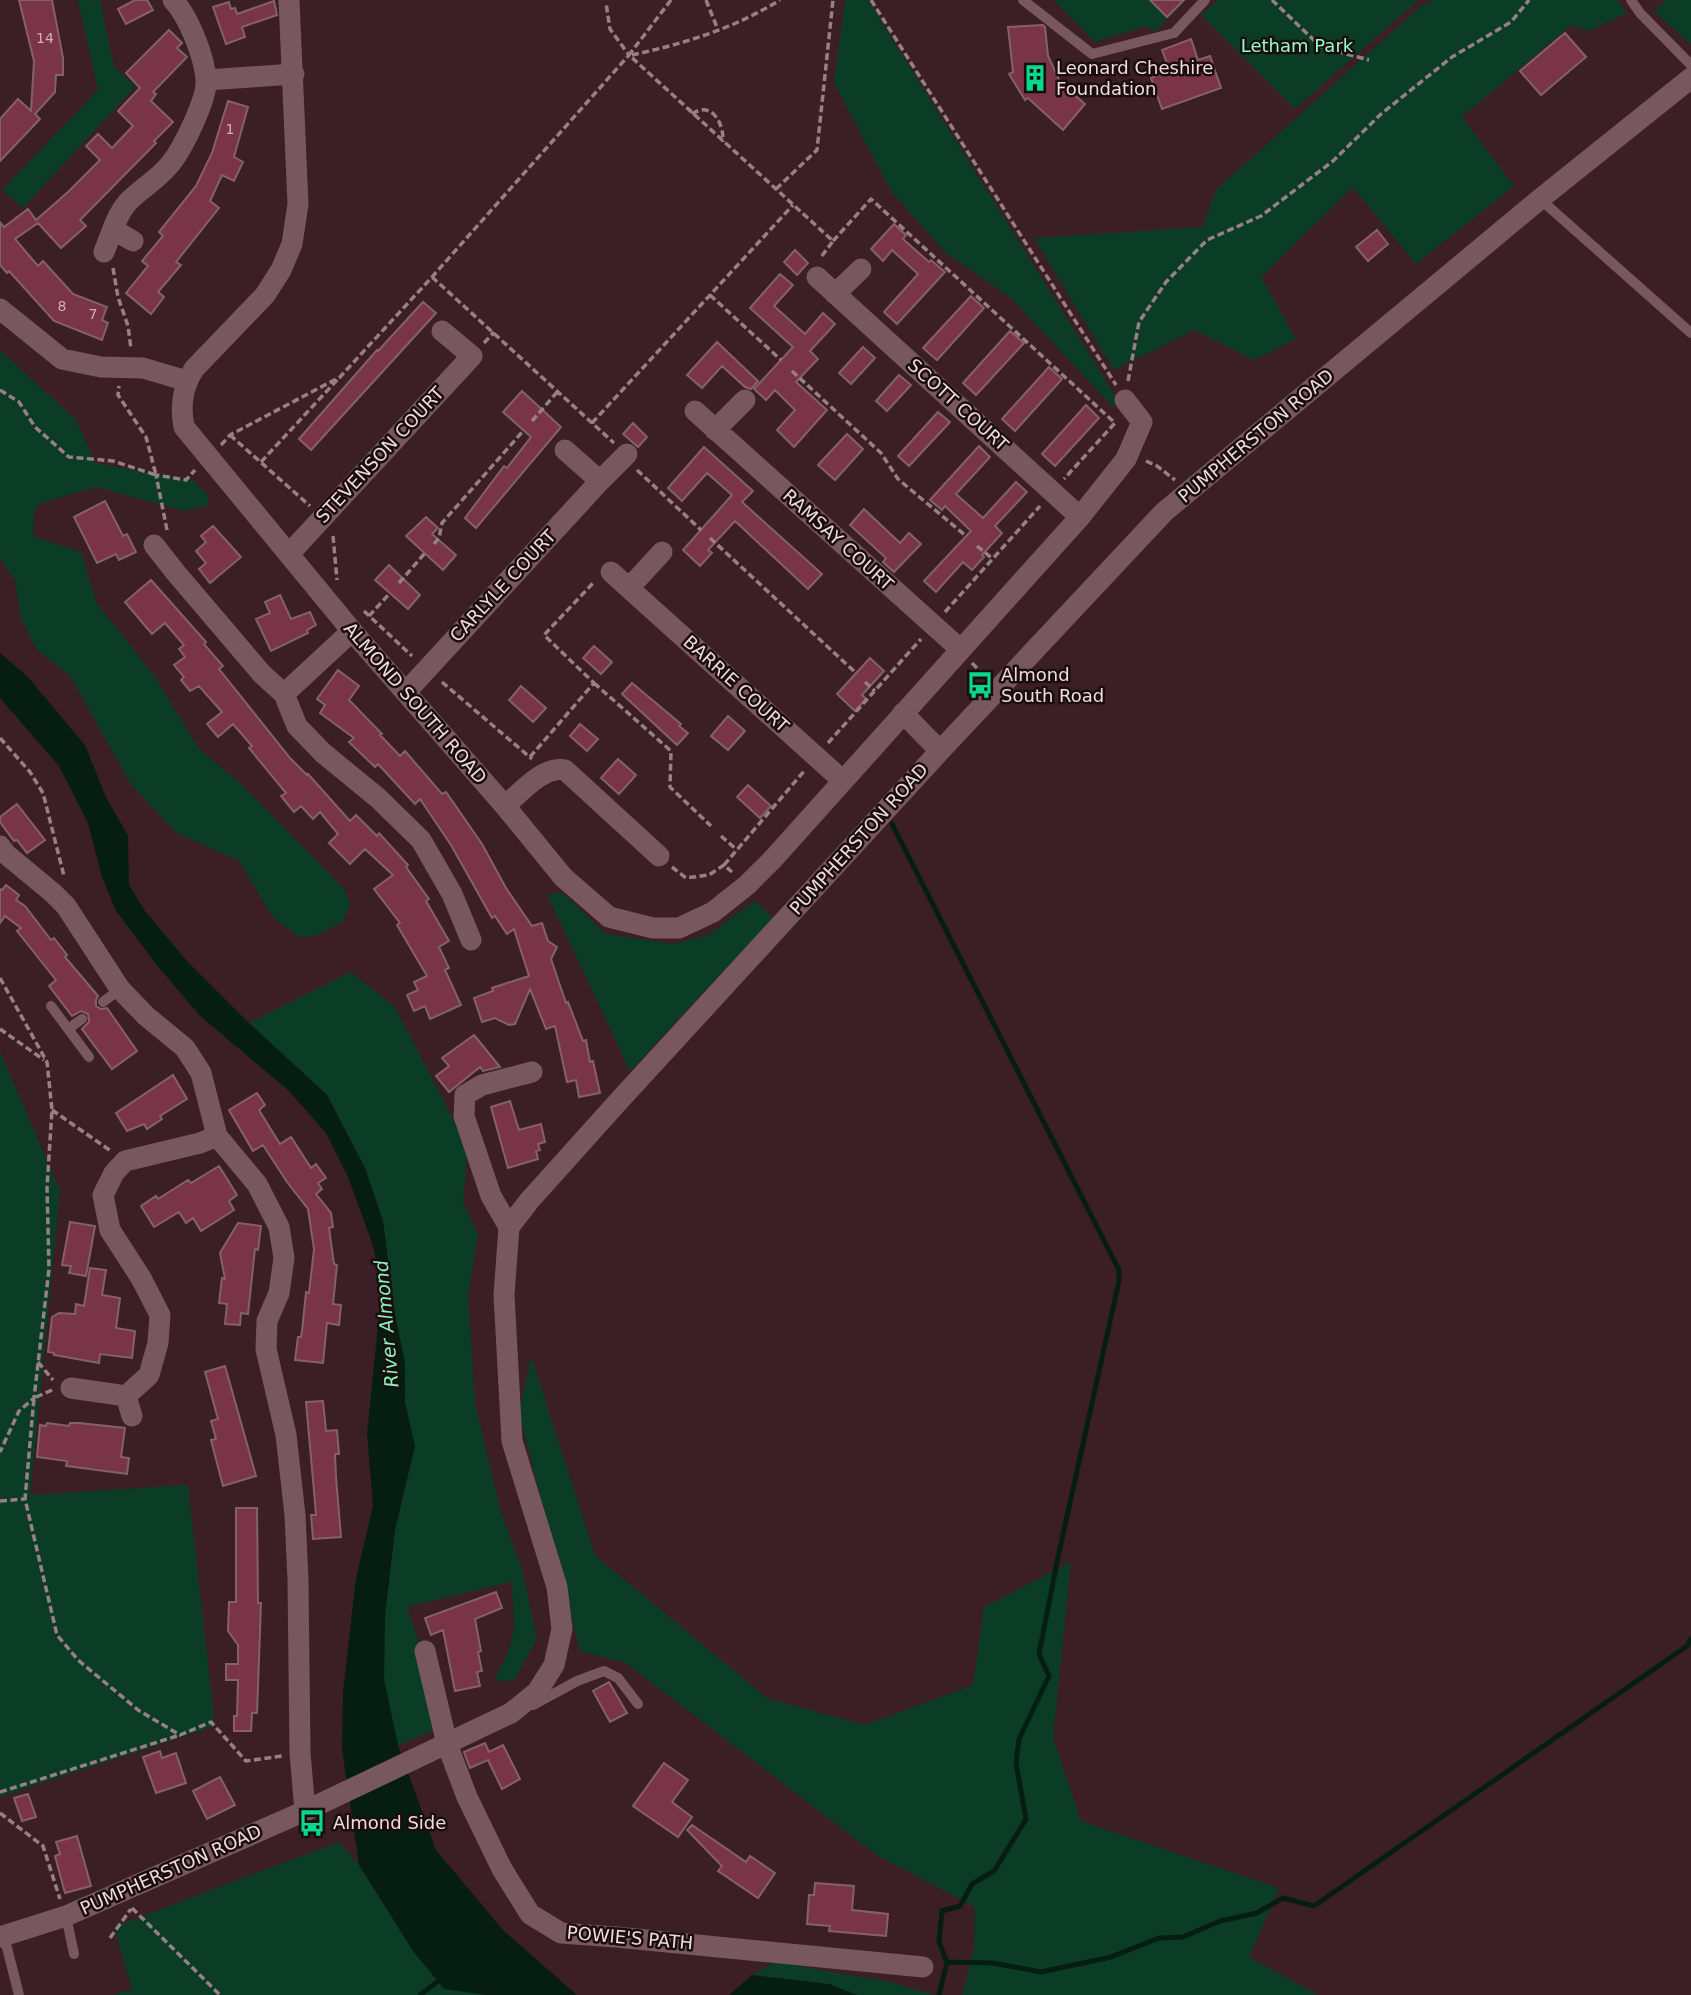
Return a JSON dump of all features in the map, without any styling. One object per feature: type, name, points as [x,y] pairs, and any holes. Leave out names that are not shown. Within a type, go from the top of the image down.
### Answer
[{"type":"street","points":[[104,252],[125,205],[171,165],[188,138],[205,93],[207,80],[195,37],[173,0]]},
{"type":"street","name":"ALMOND SOUTH ROAD","points":[[289,0],[298,204],[292,244],[281,270],[265,295],[194,369],[187,381],[181,411],[184,427],[352,632],[505,806],[563,877],[609,918],[653,928],[679,928],[713,912],[747,885],[773,859],[1080,517],[1129,453],[1142,422],[1125,400]]},
{"type":"street","points":[[207,80],[294,74]]},
{"type":"street","name":"PUMPHERSTON ROAD","points":[[509,1227],[608,1112],[1164,512],[1540,199],[1691,78]]},
{"type":"street","points":[[114,230],[132,241]]},
{"type":"street","points":[[835,294],[861,270]]},
{"type":"street","name":"SCOTT COURT","points":[[817,277],[1080,517]]},
{"type":"street","points":[[0,309],[62,359],[101,367],[143,368],[187,381]]},
{"type":"street","points":[[442,331],[483,344]]},
{"type":"street","name":"STEVENSON COURT","points":[[289,554],[483,344]]},
{"type":"street","points":[[715,430],[745,400]]},
{"type":"street","name":"RAMSAY COURT","points":[[695,411],[960,649]]},
{"type":"street","points":[[565,450],[600,481]]},
{"type":"street","name":"CARLYLE COURT","points":[[406,692],[627,454]]},
{"type":"street","points":[[161,541],[262,674],[284,694],[297,726],[323,753],[378,798],[421,839],[452,894],[471,940]]},
{"type":"street","points":[[629,589],[662,552]]},
{"type":"street","name":"BARRIE COURT","points":[[611,572],[842,780]]},
{"type":"street","points":[[284,694],[352,632]]},
{"type":"street","points":[[903,713],[940,751]]},
{"type":"street","points":[[505,806],[547,772],[556,768],[565,770],[634,845],[659,856]]},
{"type":"street","points":[[0,846],[6,855],[66,906],[111,996],[146,1016],[185,1048],[201,1073],[217,1136],[257,1184],[279,1227],[284,1258],[279,1293],[267,1321],[266,1349],[286,1435],[295,1515],[300,1753],[305,1811]]},
{"type":"street","points":[[447,1744],[511,1713],[537,1692],[554,1665],[562,1629],[557,1587],[512,1441],[504,1295],[509,1227],[491,1196],[464,1116],[465,1096],[482,1085],[532,1072]]},
{"type":"street","points":[[71,1388],[129,1406],[149,1375],[158,1343],[160,1315],[110,1230],[103,1195],[114,1173],[125,1161],[200,1143],[217,1136]]},
{"type":"street","name":"POWIE'S PATH","points":[[425,1651],[447,1744],[467,1797],[502,1869],[530,1914],[561,1933],[923,1967]]},
{"type":"street","name":"PUMPHERSTON ROAD","points":[[2,1936],[66,1916],[305,1811],[447,1744]]},
{"type":"lane","points":[[1023,0],[1091,54],[1174,33],[1205,0]]},
{"type":"lane","points":[[1631,0],[1640,13],[1691,65]]},
{"type":"lane","points":[[1540,199],[1691,333]]},
{"type":"lane","points":[[51,1006],[89,1057]]},
{"type":"lane","points":[[68,1029],[82,1019]]},
{"type":"lane","points":[[511,1713],[532,1706],[577,1681],[604,1671],[618,1678],[638,1704]]},
{"type":"lane","points":[[66,1916],[74,1954]]},
{"type":"lane","points":[[2,1936],[19,1995]]},
{"type":"path","points":[[261,462],[432,277],[629,55],[671,0]]},
{"type":"path","points":[[705,0],[718,30]]},
{"type":"path","points":[[629,55],[668,47],[718,30],[758,13],[780,0]]},
{"type":"path","points":[[776,189],[817,150],[833,0]]},
{"type":"path","points":[[871,0],[1125,400]]},
{"type":"path","points":[[1272,0],[1321,47],[1369,60]]},
{"type":"path","points":[[1125,400],[1139,322],[1166,282],[1207,240],[1261,216],[1333,161],[1381,114],[1452,57],[1511,22],[1529,0]]},
{"type":"path","points":[[606,3],[610,29],[629,55],[834,241]]},
{"type":"path","points":[[692,114],[700,109],[707,109],[716,115],[722,125],[723,142]]},
{"type":"path","points":[[724,865],[816,756],[1115,423],[871,199],[813,268],[817,277]]},
{"type":"path","points":[[592,423],[793,205]]},
{"type":"path","points":[[104,252],[112,261],[118,297],[128,326],[131,351],[127,367],[120,378],[118,395],[146,438],[156,475],[161,541]]},
{"type":"path","points":[[432,277],[483,344],[558,391],[627,454],[637,470],[701,530]]},
{"type":"path","points":[[710,295],[781,360]]},
{"type":"path","points":[[792,371],[881,453],[898,479],[966,536]]},
{"type":"path","points":[[212,453],[230,435],[340,377]]},
{"type":"path","points":[[0,390],[19,402],[35,427],[69,457],[113,461],[156,475],[186,480],[204,462]]},
{"type":"path","points":[[532,421],[558,391]]},
{"type":"path","points":[[433,544],[439,538],[442,523],[524,430]]},
{"type":"path","points":[[230,435],[332,528],[337,588]]},
{"type":"path","points":[[1129,453],[1157,466],[1189,491]]},
{"type":"path","points":[[710,538],[856,673]]},
{"type":"path","points":[[977,546],[993,559]]},
{"type":"path","points":[[399,583],[425,553]]},
{"type":"path","points":[[611,572],[599,576],[544,635],[671,751],[670,788],[712,826]]},
{"type":"path","points":[[369,616],[390,593]]},
{"type":"path","points":[[361,609],[547,772]]},
{"type":"path","points":[[960,649],[997,690]]},
{"type":"path","points":[[865,682],[875,691]]},
{"type":"path","points":[[530,757],[594,683]]},
{"type":"path","points":[[0,738],[30,772],[43,793],[65,879],[66,906]]},
{"type":"path","points":[[722,836],[737,850]]},
{"type":"path","points":[[0,978],[47,1062],[52,1110],[47,1187],[49,1269],[25,1499],[57,1635],[78,1660],[138,1710],[180,1735]]},
{"type":"path","points":[[0,1029],[47,1062]]},
{"type":"path","points":[[52,1110],[125,1161]]},
{"type":"path","points":[[0,1452],[19,1411],[34,1398],[59,1387],[38,1363]]},
{"type":"path","points":[[0,1501],[25,1499]]},
{"type":"path","points":[[0,1792],[180,1735],[211,1722],[246,1761],[300,1753]]},
{"type":"path","points":[[0,1813],[43,1846],[66,1916]]},
{"type":"path","points":[[110,1938],[139,1902]]},
{"type":"path","points":[[132,1908],[220,1995]]},
{"type":"green space","points":[[78,0],[100,0],[114,66],[135,87],[23,208],[2,190],[98,90]]},
{"type":"green space","points":[[845,0],[868,0],[1116,397],[1114,408],[1012,299],[945,252],[891,191],[834,83]]},
{"type":"green space","points":[[1054,0],[1186,0],[1155,32],[1146,26],[1095,42]]},
{"type":"green space","name":"Letham Park","points":[[1218,0],[1418,0],[1295,109],[1201,15]]},
{"type":"green space","points":[[1434,0],[1617,0],[1627,13],[1589,31],[1571,25],[1462,117],[1514,186],[1416,264],[1353,187],[1261,277],[1296,339],[1254,360],[1195,330],[1114,370],[1034,238],[1203,227],[1216,190],[1421,6]]},
{"type":"green space","points":[[1666,0],[1691,0],[1691,44],[1654,12]]},
{"type":"green space","points":[[0,350],[76,420],[95,463],[193,480],[209,496],[207,506],[185,511],[96,487],[39,504],[34,513],[33,536],[81,552],[97,604],[153,674],[199,749],[242,785],[345,890],[350,906],[343,922],[315,936],[299,937],[272,916],[239,861],[177,833],[130,783],[71,677],[37,650],[21,618],[15,580],[0,558]]},
{"type":"green space","points":[[563,893],[606,934],[673,944],[708,935],[755,901],[773,918],[630,1071],[547,894]]},
{"type":"green space","points":[[351,972],[395,1007],[468,1148],[463,1202],[478,1235],[468,1295],[475,1404],[501,1512],[522,1569],[537,1639],[514,1681],[494,1680],[507,1654],[513,1633],[511,1582],[407,1607],[427,1668],[439,1728],[398,1745],[384,1679],[385,1615],[395,1530],[415,1446],[405,1403],[405,1363],[395,1314],[383,1221],[365,1168],[327,1095],[249,1023]]},
{"type":"green space","points":[[0,1051],[60,1191],[30,1495],[188,1485],[215,1726],[0,1797]]},
{"type":"green space","points":[[531,1356],[595,1555],[767,1698],[865,1725],[973,1685],[984,1607],[1071,1562],[1053,1738],[1081,1821],[1279,1888],[1249,1957],[1318,1995],[962,1995],[974,1949],[975,1907],[875,1854],[626,1663],[580,1651],[519,1413]]},
{"type":"green space","points":[[339,1842],[359,1865],[413,1951],[444,1989],[486,1995],[114,1995],[132,1989],[114,1927]]},
{"type":"green space","points":[[775,1962],[891,1982],[934,1995],[857,1995],[829,1984],[752,1975]]},
{"type":"water","name":"River Almond","points":[[0,653],[27,676],[85,745],[106,797],[128,836],[129,885],[145,911],[186,960],[327,1095],[365,1168],[383,1221],[395,1314],[405,1363],[405,1403],[415,1446],[395,1530],[385,1615],[384,1679],[398,1745],[436,1850],[503,1930],[577,1995],[486,1995],[444,1989],[413,1951],[359,1865],[342,1749],[343,1691],[356,1578],[373,1506],[367,1434],[382,1285],[372,1243],[348,1177],[326,1133],[288,1090],[200,1016],[116,911],[101,874],[88,823],[59,766],[0,698]]},
{"type":"water","points":[[752,1975],[829,1984],[857,1995],[729,1995]]},
{"type":"building","points":[[19,0],[52,0],[63,58],[63,75],[56,75],[55,92],[35,114],[40,119],[0,161],[0,119],[18,99],[31,111],[34,61]]},
{"type":"building","points":[[135,0],[147,0],[153,10],[126,24],[118,9]]},
{"type":"building","points":[[1150,0],[1184,0],[1167,17]]},
{"type":"building","points":[[274,1],[277,15],[242,27],[245,37],[226,44],[213,7],[229,2],[231,9],[235,8],[237,14]]},
{"type":"building","name":"Leonard Cheshire Foundation","points":[[1043,25],[1048,56],[1060,82],[1085,104],[1063,130],[1028,98],[1025,100],[1009,74],[1013,72],[1008,27]]},
{"type":"building","points":[[169,30],[182,43],[177,48],[187,57],[153,92],[156,94],[151,101],[173,122],[154,141],[156,143],[80,220],[86,226],[61,248],[38,223],[15,239],[38,266],[43,261],[73,294],[107,307],[102,320],[108,323],[102,340],[54,321],[9,271],[7,273],[0,265],[0,222],[4,227],[28,209],[36,220],[100,160],[86,146],[98,134],[112,148],[133,126],[118,111],[140,88],[126,73]]},
{"type":"building","points":[[1565,33],[1586,57],[1541,95],[1520,71]]},
{"type":"building","points":[[1191,39],[1198,60],[1210,56],[1221,88],[1162,109],[1151,78],[1170,71],[1162,50]]},
{"type":"building","points":[[228,101],[248,107],[234,157],[243,162],[234,181],[222,175],[210,201],[219,208],[176,262],[181,265],[158,292],[164,297],[151,314],[126,293],[148,266],[142,261],[163,236],[159,232],[196,186],[212,153]]},
{"type":"building","points":[[894,224],[906,235],[903,239],[945,272],[897,324],[884,312],[918,274],[892,250],[883,261],[871,249]]},
{"type":"building","points":[[1377,230],[1388,244],[1368,261],[1356,247]]},
{"type":"building","points":[[795,250],[808,263],[797,275],[784,262]]},
{"type":"building","points":[[780,274],[793,285],[774,306],[805,334],[823,313],[835,324],[810,351],[818,359],[796,382],[827,410],[794,447],[777,430],[795,410],[775,390],[766,400],[754,389],[793,347],[750,308]]},
{"type":"building","points":[[971,296],[984,308],[937,360],[923,348]]},
{"type":"building","points":[[423,302],[436,313],[311,450],[299,439]]},
{"type":"building","points":[[1010,331],[1024,343],[976,395],[963,383]]},
{"type":"building","points":[[717,342],[758,381],[751,389],[745,387],[722,366],[702,388],[687,375]]},
{"type":"building","points":[[863,347],[875,358],[851,384],[839,373]]},
{"type":"building","points":[[1049,367],[1062,379],[1015,431],[1002,419]]},
{"type":"building","points":[[899,375],[911,385],[887,411],[876,401]]},
{"type":"building","points":[[522,391],[561,427],[476,528],[465,518],[504,466],[507,468],[531,437],[503,412]]},
{"type":"building","points":[[1086,405],[1099,418],[1055,466],[1042,454]]},
{"type":"building","points":[[938,412],[950,422],[909,466],[898,456]]},
{"type":"building","points":[[633,423],[647,437],[638,447],[623,434]]},
{"type":"building","points":[[847,434],[863,449],[835,480],[818,465]]},
{"type":"building","points":[[979,446],[990,457],[956,494],[983,518],[1016,482],[1027,492],[995,526],[1002,533],[982,555],[984,557],[972,570],[963,562],[936,592],[924,581],[971,531],[945,506],[942,510],[930,500]]},
{"type":"building","points":[[704,447],[753,491],[742,502],[822,574],[808,589],[735,521],[708,550],[712,553],[700,566],[683,550],[732,495],[707,473],[682,501],[668,488]]},
{"type":"building","points":[[105,501],[123,536],[127,534],[136,552],[119,560],[116,554],[97,563],[74,517]]},
{"type":"building","points":[[864,509],[900,543],[909,533],[921,544],[894,572],[883,562],[886,558],[850,525]]},
{"type":"building","points":[[426,517],[438,528],[432,534],[456,555],[443,570],[406,536]]},
{"type":"building","points":[[213,526],[241,557],[210,583],[199,569],[206,563],[196,551],[206,542],[201,536]]},
{"type":"building","points":[[389,565],[420,595],[408,609],[375,580]]},
{"type":"building","points":[[151,580],[206,642],[204,644],[223,666],[219,669],[290,758],[350,821],[356,815],[377,836],[379,833],[408,865],[406,867],[429,899],[426,901],[449,941],[439,947],[449,968],[445,970],[461,1005],[430,1019],[425,1006],[414,1011],[407,995],[418,990],[414,982],[427,976],[397,925],[400,923],[374,889],[393,875],[365,849],[350,864],[329,843],[338,834],[320,812],[313,819],[301,806],[294,812],[281,796],[286,793],[233,724],[218,737],[207,724],[222,712],[199,686],[190,691],[181,680],[184,677],[174,665],[185,657],[179,649],[184,645],[165,623],[152,634],[125,602]]},
{"type":"building","points":[[280,595],[291,619],[310,612],[316,625],[307,630],[308,633],[271,651],[256,619],[270,613],[265,602]]},
{"type":"building","points":[[594,646],[612,662],[601,674],[583,658]]},
{"type":"building","points":[[870,658],[884,671],[862,695],[866,699],[855,711],[837,694]]},
{"type":"building","points":[[338,670],[359,686],[349,700],[400,756],[405,751],[442,794],[446,792],[482,844],[506,888],[532,926],[542,923],[548,941],[557,947],[551,959],[566,1003],[568,1002],[583,1041],[586,1040],[600,1093],[579,1097],[576,1080],[567,1082],[555,1026],[546,1029],[530,989],[515,1024],[509,1025],[495,1018],[482,1022],[474,998],[493,991],[492,988],[529,976],[514,929],[507,934],[495,916],[492,918],[451,845],[420,799],[415,804],[378,764],[375,767],[349,742],[354,738],[320,713],[325,705],[317,699]]},
{"type":"building","points":[[632,683],[688,733],[677,745],[622,694]]},
{"type":"building","points":[[521,686],[546,708],[533,722],[509,700]]},
{"type":"building","points":[[728,716],[745,731],[728,750],[711,736]]},
{"type":"building","points":[[580,724],[598,739],[587,751],[570,736]]},
{"type":"building","points":[[618,759],[636,775],[619,794],[601,778]]},
{"type":"building","points":[[748,785],[771,806],[760,818],[737,797]]},
{"type":"building","points":[[17,804],[45,840],[27,853],[0,822],[0,817]]},
{"type":"building","points":[[6,885],[19,895],[16,900],[25,906],[51,940],[54,938],[67,955],[65,957],[98,996],[96,1006],[107,1008],[137,1051],[112,1069],[82,1029],[89,1022],[88,1014],[81,1011],[72,1016],[49,986],[56,980],[17,931],[21,928],[5,916],[0,923],[0,889]]},
{"type":"building","points":[[474,1035],[500,1067],[483,1071],[480,1067],[449,1092],[436,1076],[449,1066],[442,1058]]},
{"type":"building","points":[[173,1075],[187,1099],[160,1116],[162,1119],[147,1129],[144,1124],[127,1131],[116,1113]]},
{"type":"building","points":[[257,1093],[265,1105],[259,1110],[280,1144],[291,1137],[311,1168],[316,1164],[326,1178],[318,1183],[322,1189],[316,1194],[331,1213],[333,1227],[329,1228],[334,1264],[337,1265],[333,1304],[341,1305],[339,1325],[327,1323],[323,1363],[295,1360],[298,1337],[301,1337],[302,1331],[306,1292],[309,1293],[314,1249],[308,1209],[263,1145],[253,1151],[229,1110]]},
{"type":"building","points":[[510,1101],[519,1130],[541,1124],[545,1142],[538,1144],[538,1159],[508,1168],[491,1107]]},
{"type":"building","points":[[219,1166],[237,1195],[229,1201],[234,1210],[201,1231],[193,1218],[186,1223],[179,1212],[154,1227],[141,1206],[156,1196],[158,1199],[188,1180],[191,1183]]},
{"type":"building","points":[[70,1222],[95,1226],[86,1276],[69,1273],[71,1266],[62,1265]]},
{"type":"building","points":[[238,1223],[261,1226],[258,1250],[255,1249],[248,1314],[241,1313],[240,1325],[225,1324],[227,1304],[219,1303],[222,1278],[225,1279],[220,1253]]},
{"type":"building","points":[[90,1268],[106,1270],[102,1295],[120,1298],[116,1328],[135,1331],[132,1358],[100,1354],[99,1363],[48,1352],[52,1317],[59,1313],[75,1314],[76,1304],[84,1306]]},
{"type":"building","points":[[225,1366],[256,1476],[223,1486],[211,1440],[216,1439],[211,1421],[218,1419],[205,1372]]},
{"type":"building","points":[[323,1401],[326,1431],[337,1430],[339,1454],[335,1454],[341,1537],[313,1539],[311,1515],[316,1515],[306,1402]]},
{"type":"building","points":[[47,1423],[125,1428],[121,1457],[129,1458],[127,1474],[66,1466],[67,1461],[37,1457],[40,1425],[46,1426]]},
{"type":"building","points":[[236,1508],[257,1508],[258,1603],[261,1603],[257,1713],[252,1713],[251,1731],[234,1731],[238,1680],[226,1680],[226,1664],[238,1664],[238,1645],[228,1631],[229,1602],[236,1602]]},
{"type":"building","points":[[496,1592],[502,1608],[475,1619],[481,1651],[478,1652],[482,1671],[477,1672],[480,1686],[455,1691],[443,1630],[431,1635],[425,1618]]},
{"type":"building","points":[[609,1682],[627,1713],[610,1722],[593,1691]]},
{"type":"building","points":[[485,1743],[489,1752],[503,1745],[520,1779],[502,1789],[488,1760],[470,1768],[464,1752]]},
{"type":"building","points":[[160,1751],[162,1758],[176,1753],[186,1783],[156,1793],[143,1757]]},
{"type":"building","points":[[664,1763],[688,1780],[672,1802],[692,1817],[678,1837],[633,1806]]},
{"type":"building","points":[[220,1777],[235,1805],[207,1819],[193,1791]]},
{"type":"building","points":[[28,1794],[36,1817],[22,1821],[14,1798]]},
{"type":"building","points":[[692,1825],[746,1862],[750,1856],[775,1873],[758,1898],[718,1871],[722,1866],[687,1830]]},
{"type":"building","points":[[77,1836],[91,1886],[65,1893],[55,1856],[60,1854],[56,1842]]},
{"type":"building","points":[[815,1883],[854,1886],[852,1910],[888,1914],[886,1936],[829,1931],[830,1926],[807,1924],[809,1895],[814,1895]]},
{"type":"waterway","points":[[892,824],[1119,1270],[1119,1281],[1039,1654],[1049,1676],[1019,1739],[1016,1763],[1026,1819],[994,1871],[972,1884],[960,1906],[942,1911],[939,1942],[947,1962],[939,1995]]},
{"type":"waterway","points":[[947,1962],[993,1963],[1041,1972],[1111,1957],[1159,1938],[1183,1937],[1220,1921],[1257,1913],[1283,1898],[1314,1906],[1687,1646],[1691,1639]]},
{"type":"waterway","points":[[420,1995],[442,1978]]},
{"type":"place","name":"Leonard Cheshire Foundation","points":[[1035,78]]},
{"type":"place","name":"Almond South Road","points":[[980,685]]},
{"type":"place","name":"Almond Side","points":[[312,1823]]}]
